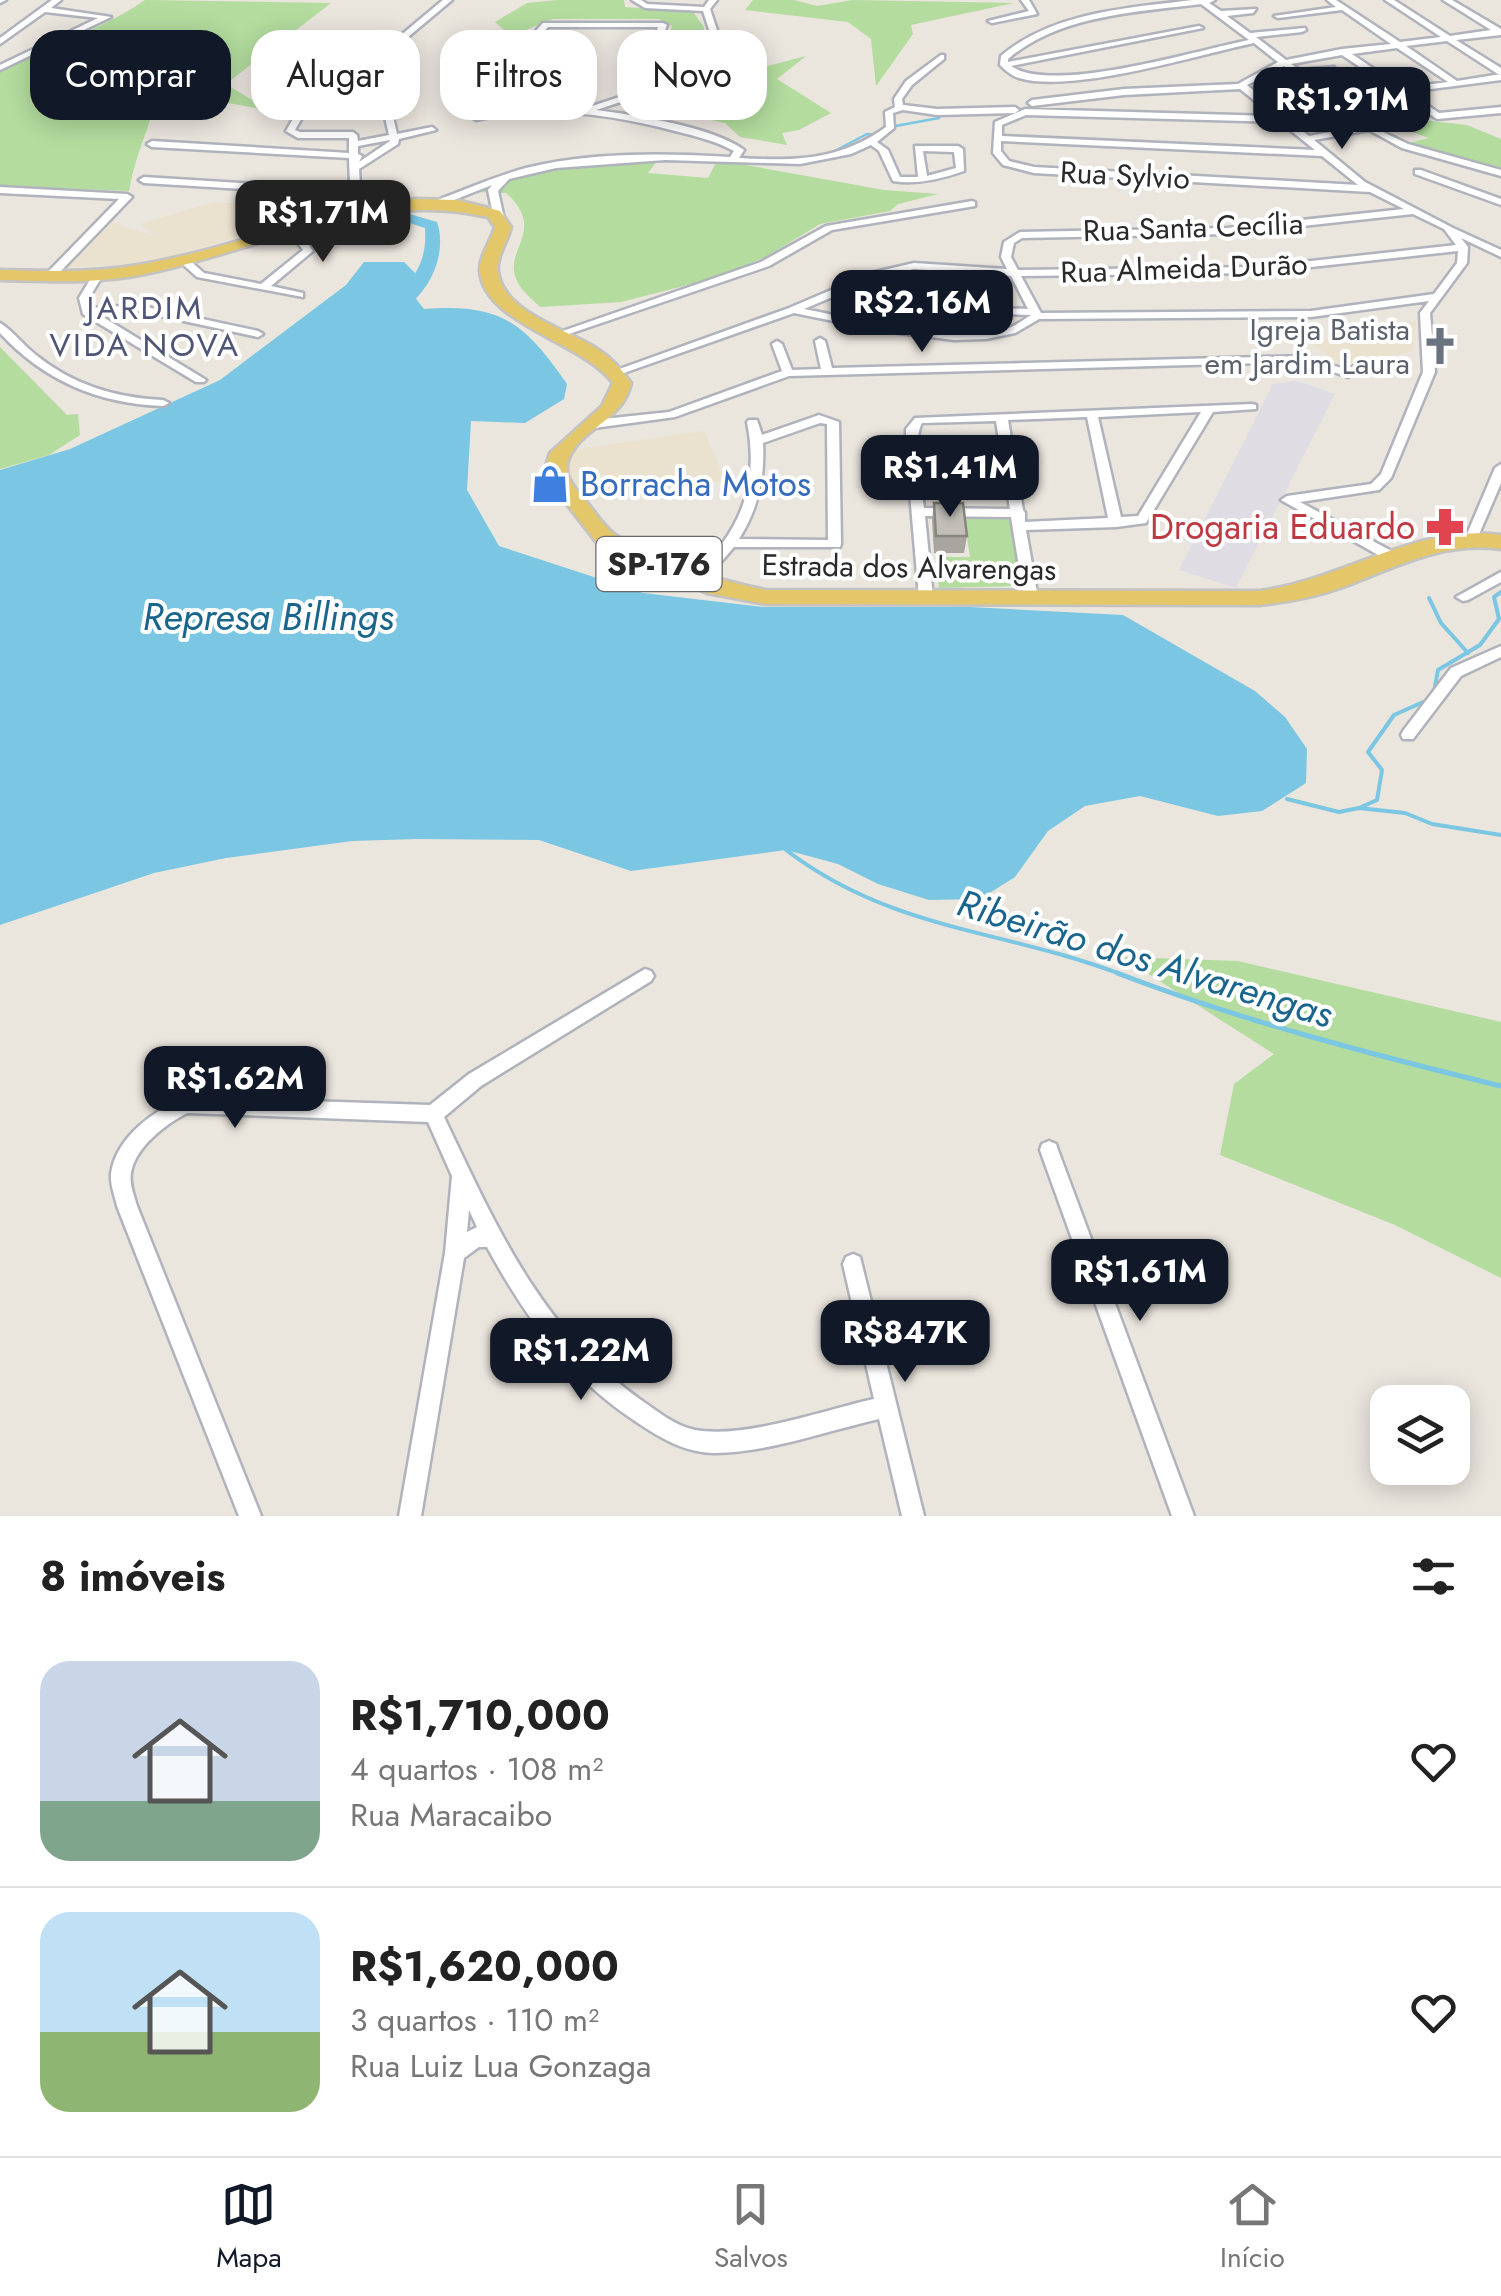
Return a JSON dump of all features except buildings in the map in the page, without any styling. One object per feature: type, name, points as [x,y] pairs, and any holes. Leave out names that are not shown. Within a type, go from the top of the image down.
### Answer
[{"type":"main road","points":[[2,278],[98,274],[183,260],[370,210],[474,208],[500,219],[503,227],[490,264],[490,281],[507,301],[617,372]]},
{"type":"main road","name":"Estrada dos Alvarengas","points":[[617,372],[622,383],[620,399],[564,448],[555,463],[568,494],[605,538],[697,581],[766,597],[1272,596],[1316,588],[1392,558],[1471,540],[1501,542]]},
{"type":"street","points":[[0,42],[58,0]]},
{"type":"street","points":[[152,144],[357,162],[387,150],[394,138],[384,84],[404,45],[404,36],[448,0]]},
{"type":"street","points":[[636,0],[646,6],[706,8]]},
{"type":"street","points":[[706,8],[713,0]]},
{"type":"street","points":[[1025,0],[1034,12],[1058,29]]},
{"type":"street","points":[[1005,67],[1007,54],[1027,40],[1058,29],[1210,0]]},
{"type":"street","points":[[1331,0],[1454,83]]},
{"type":"street","points":[[1391,1],[1412,0]]},
{"type":"street","points":[[1447,0],[1500,32]]},
{"type":"street","points":[[1202,1],[1370,127],[1405,146],[1501,174]]},
{"type":"street","points":[[1391,1],[1501,75]]},
{"type":"street","points":[[706,8],[714,30]]},
{"type":"street","points":[[1278,16],[1343,8]]},
{"type":"street","points":[[44,10],[106,12],[72,30]]},
{"type":"street","points":[[1218,14],[1253,10]]},
{"type":"street","points":[[992,21],[1034,12]]},
{"type":"street","points":[[542,30],[546,25],[657,22],[663,24],[661,30]]},
{"type":"street","points":[[988,72],[1200,28]]},
{"type":"street","points":[[1005,67],[1035,77],[1106,74],[1302,30]]},
{"type":"street","points":[[1324,153],[997,138],[998,124],[1022,104],[1110,93],[1242,86],[1283,63],[1342,51],[1500,32]]},
{"type":"street","points":[[13,33],[29,34]]},
{"type":"street","points":[[1342,51],[1438,116],[1501,110]]},
{"type":"street","points":[[0,68],[30,52]]},
{"type":"street","points":[[900,108],[898,99],[908,84],[941,57]]},
{"type":"street","points":[[0,58],[16,60]]},
{"type":"street","points":[[1297,73],[1331,68]]},
{"type":"street","points":[[1332,100],[1501,75]]},
{"type":"street","points":[[1242,86],[1371,189],[1501,256]]},
{"type":"street","points":[[429,206],[508,176],[560,164],[708,158],[817,160],[872,142],[890,126],[889,112],[900,108],[1281,119]]},
{"type":"street","points":[[597,114],[726,142],[739,150],[732,160]]},
{"type":"street","points":[[296,120],[290,130],[298,135],[353,135],[358,193],[370,210]]},
{"type":"street","points":[[1307,139],[1370,127]]},
{"type":"street","points":[[354,144],[432,130]]},
{"type":"street","name":"Rua Sylvio","points":[[997,138],[999,158],[1034,170],[1371,189]]},
{"type":"street","points":[[872,142],[883,150],[896,178],[923,178],[962,168],[957,148],[918,148],[923,178]]},
{"type":"street","points":[[1418,172],[1501,202]]},
{"type":"street","points":[[500,219],[492,190],[508,176]]},
{"type":"street","points":[[144,180],[358,193]]},
{"type":"street","points":[[3,193],[128,198],[51,275]]},
{"type":"street","points":[[559,334],[765,264],[829,228],[972,204]]},
{"type":"street","name":"Rua Santa Cecília","points":[[1015,273],[1006,246],[1027,234],[1227,231],[1413,211]]},
{"type":"street","points":[[1392,558],[1286,500],[1382,482],[1429,372],[1424,322],[1434,297],[1464,251],[1447,227]]},
{"type":"street","points":[[265,286],[308,251],[292,228]]},
{"type":"street","name":"Rua Almeida Durão","points":[[617,372],[792,310],[875,275],[926,266],[1015,273],[1256,270],[1464,251],[1501,256]]},
{"type":"street","points":[[183,260],[200,275],[300,295]]},
{"type":"street","points":[[1015,273],[1037,314]]},
{"type":"street","points":[[98,274],[84,298],[87,312],[200,380]]},
{"type":"street","points":[[875,275],[902,289],[965,310],[1037,314],[1311,314],[1434,297]]},
{"type":"street","points":[[87,312],[136,308],[258,334]]},
{"type":"street","points":[[792,310],[905,335],[999,333],[1037,314]]},
{"type":"street","points":[[0,326],[25,352],[88,391],[124,403],[162,403]]},
{"type":"street","points":[[905,335],[914,368]]},
{"type":"street","points":[[820,341],[827,372]]},
{"type":"street","points":[[776,344],[788,372]]},
{"type":"street","points":[[594,424],[671,415],[788,372],[1305,359],[1348,374],[1359,366]]},
{"type":"street","points":[[926,598],[914,424],[925,418],[1252,407]]},
{"type":"street","points":[[918,512],[1136,522],[1150,512],[1210,409]]},
{"type":"street","points":[[1092,415],[1116,523]]},
{"type":"street","points":[[1001,416],[1032,598]]},
{"type":"street","points":[[730,544],[835,544],[835,427],[829,420],[819,419],[759,440]]},
{"type":"street","points":[[697,581],[730,544],[758,485],[759,440],[753,422]]},
{"type":"street","points":[[1471,540],[1501,468]]},
{"type":"street","points":[[1463,597],[1501,576]]},
{"type":"street","points":[[1408,734],[1456,672],[1501,651]]},
{"type":"street","points":[[250,1516],[128,1206],[121,1172],[126,1160],[160,1118],[187,1105],[432,1114],[476,1080],[644,976]]},
{"type":"street","points":[[432,1114],[494,1236],[557,1344],[589,1378],[672,1432],[696,1441],[726,1441],[884,1407]]},
{"type":"street","points":[[1049,1150],[1183,1516]]},
{"type":"street","points":[[410,1516],[455,1253],[462,1175]]},
{"type":"street","points":[[455,1253],[476,1237],[494,1236]]},
{"type":"street","points":[[853,1264],[913,1516]]},
{"type":"shaded area","points":[[214,202],[308,208],[303,218],[155,261],[138,257],[151,264],[69,267],[112,223],[149,234],[146,238],[152,234],[140,224]]},
{"type":"shaded area","points":[[1416,321],[1413,351],[1342,366],[1309,342]]},
{"type":"shaded area","points":[[1297,381],[1335,394],[1236,588],[1179,570],[1273,384]]},
{"type":"shaded area","points":[[704,431],[725,480],[588,501],[568,472],[572,450]]},
{"type":"green space","points":[[145,0],[331,3],[296,30],[251,30],[251,65],[231,80],[231,30],[88,30]]},
{"type":"green space","points":[[624,0],[625,7],[693,12],[704,30],[671,30],[672,26],[659,19],[553,19],[526,30],[504,30],[495,22],[527,3]]},
{"type":"green space","points":[[753,0],[794,0],[817,6],[853,0],[1014,3],[911,25],[913,34],[876,86],[871,39],[848,22],[745,10]]},
{"type":"green space","points":[[30,56],[30,120],[150,120],[129,191],[0,186],[0,70]]},
{"type":"green space","points":[[806,56],[777,79],[831,113],[799,130],[782,133],[787,145],[740,137],[725,123],[712,120],[767,120],[767,66]]},
{"type":"green space","points":[[231,87],[251,99],[251,107],[231,103]]},
{"type":"green space","points":[[1422,120],[1467,125],[1501,139],[1501,171],[1406,144],[1428,138],[1406,129]]},
{"type":"green space","points":[[657,161],[648,173],[708,178],[717,161],[884,190],[938,194],[898,204],[890,211],[820,224],[766,257],[711,279],[621,302],[540,307],[520,286],[514,271],[524,230],[518,207],[506,193],[475,192],[542,171]]},
{"type":"green space","points":[[0,347],[67,415],[78,414],[80,435],[49,455],[0,469]]},
{"type":"green space","points":[[964,517],[1011,519],[1025,579],[1021,586],[939,588],[935,557],[970,557]]},
{"type":"green space","points":[[1122,957],[1238,961],[1501,1022],[1501,1278],[1395,1225],[1220,1155],[1234,1084],[1274,1054]]},
{"type":"water","name":"Represa Billings","points":[[364,262],[404,262],[415,273],[413,295],[424,309],[472,309],[508,321],[537,345],[567,384],[564,399],[525,423],[471,421],[467,490],[499,546],[643,593],[763,607],[970,607],[1123,615],[1255,691],[1285,717],[1307,749],[1306,783],[1262,811],[1218,816],[1140,796],[1085,806],[1048,831],[1015,877],[980,899],[929,900],[878,884],[838,864],[786,850],[631,871],[539,840],[417,839],[352,841],[226,858],[154,873],[0,925],[0,470],[70,449],[220,380],[346,285]]},
{"type":"waterway","points":[[890,127],[939,118]]},
{"type":"waterway","points":[[829,154],[867,134],[878,135]]},
{"type":"waterway","points":[[783,159],[800,158]]},
{"type":"waterway","points":[[390,311],[410,295],[425,275],[433,238],[432,225],[396,214]]},
{"type":"waterway","points":[[1467,652],[1480,645],[1499,619],[1494,597],[1501,592]]},
{"type":"waterway","points":[[1429,598],[1441,623],[1467,652]]},
{"type":"waterway","points":[[1434,692],[1438,670],[1467,652]]},
{"type":"waterway","points":[[1359,808],[1377,800],[1382,770],[1368,752],[1394,715],[1430,699]]},
{"type":"waterway","points":[[1287,799],[1339,812],[1359,808]]},
{"type":"waterway","points":[[1359,808],[1405,813],[1432,824],[1501,835]]},
{"type":"waterway","name":"Ribeirão dos Alvarengas","points":[[786,850],[867,898],[1123,975]]},
{"type":"waterway","name":"Ribeirão dos Alvarengas","points":[[1117,973],[1307,1036],[1501,1086]]},
{"type":"place","name":"Igreja Batista em Jardim Laura","points":[[1440,346]]},
{"type":"place","name":"Borracha Motos","points":[[550,484]]},
{"type":"place","name":"Drogaria Eduardo","points":[[1445,527]]},
{"type":"district","name":"JARDIM VIDA NOVA","points":[[145,326]]}]
